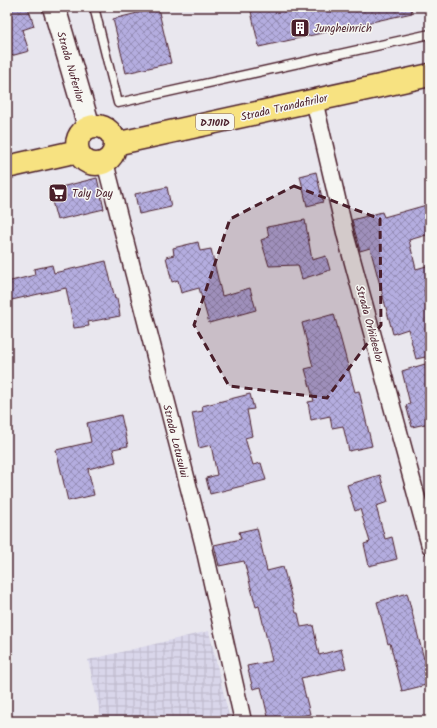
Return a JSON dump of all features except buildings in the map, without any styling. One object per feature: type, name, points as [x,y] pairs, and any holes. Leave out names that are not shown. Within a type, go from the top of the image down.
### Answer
[{"type":"main road","name":"Strada Nuferilor","points":[[54,7],[89,127]]},
{"type":"main road","name":"Strada Trandafirilor","points":[[110,153],[314,100],[430,75]]},
{"type":"main road","points":[[7,167],[78,150],[78,140],[84,130],[89,127],[101,127],[111,133],[110,153]]},
{"type":"main road","name":"DJ101D","points":[[78,150],[80,156],[88,163],[99,164],[110,153]]},
{"type":"street","name":"Strada Orhideelor","points":[[314,100],[346,237],[430,546]]},
{"type":"street","name":"Strada Lotusului","points":[[110,153],[203,543],[243,721]]},
{"type":"lane","points":[[94,7],[118,103],[430,34]]},
{"type":"highlighted area","points":[[294,186],[380,219],[381,325],[327,398],[229,386],[194,325],[230,219]]},
{"type":"shaded area","points":[[209,631],[230,721],[102,721],[88,660]]},
{"type":"place","name":"Jungheinrich","points":[[300,28]]},
{"type":"place","name":"Taly Day","points":[[58,193]]}]
